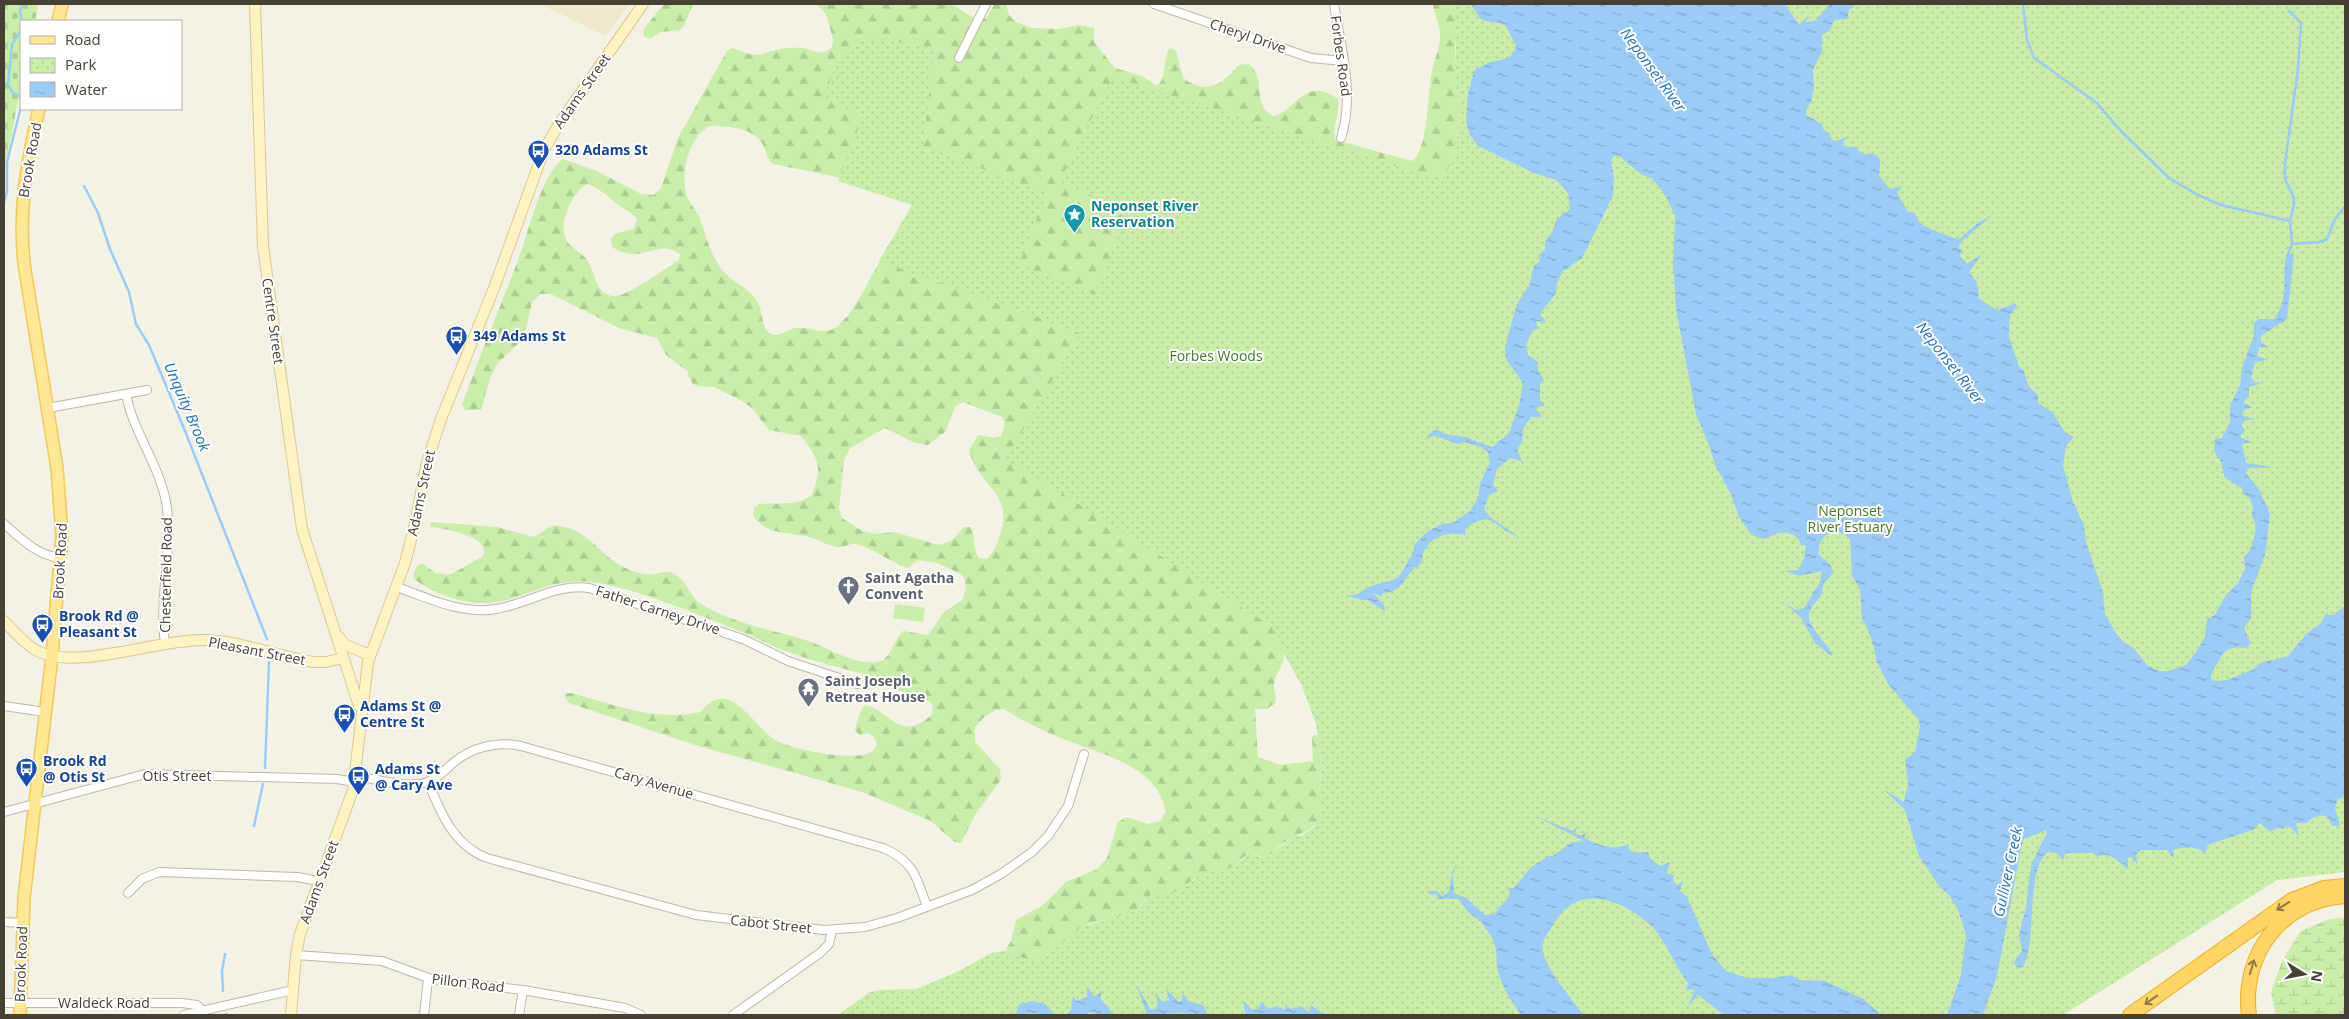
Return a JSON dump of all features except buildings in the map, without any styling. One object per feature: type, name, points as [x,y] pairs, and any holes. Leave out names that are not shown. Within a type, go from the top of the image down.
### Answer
[{"type":"highway","points":[[2130,1015],[2287,903],[2313,891],[2345,886]]},
{"type":"highway","points":[[2250,1015],[2248,994],[2252,967],[2256,955],[2269,934],[2286,917],[2306,904],[2326,898],[2345,896]]},
{"type":"main road","points":[[58,20],[62,4]]},
{"type":"main road","name":"Brook Road","points":[[20,1015],[22,923],[62,558],[61,498],[25,270],[21,228],[24,184],[39,110]]},
{"type":"street","name":"Centre Street","points":[[254,4],[260,214],[265,264],[302,529],[308,554],[358,701],[360,720]]},
{"type":"street","name":"Adams Street","points":[[291,1015],[296,955],[302,926],[355,779],[365,678],[370,655],[413,534],[426,466],[436,433],[494,288],[540,159],[559,124],[643,4]]},
{"type":"street","points":[[959,58],[986,4]]},
{"type":"street","name":"Cheryl Drive","points":[[1154,4],[1310,58],[1343,61]]},
{"type":"street","name":"Forbes Road","points":[[1334,4],[1348,106],[1341,138]]},
{"type":"street","points":[[48,408],[147,390]]},
{"type":"street","name":"Chesterfield Road","points":[[126,394],[130,411],[166,503],[167,544],[163,622],[165,644]]},
{"type":"street","points":[[4,524],[37,551],[46,556],[62,558]]},
{"type":"street","name":"Father Carney Drive","points":[[396,586],[452,606],[472,610],[506,607],[568,587],[589,588],[743,639],[788,661],[857,684]]},
{"type":"street","name":"Pleasant Street","points":[[4,621],[35,650],[52,656],[79,657],[165,644],[214,640],[313,662],[326,662],[343,658]]},
{"type":"street","name":"Centre Street","points":[[336,632],[345,645],[370,655]]},
{"type":"street","points":[[4,706],[45,712]]},
{"type":"street","name":"Cary Avenue","points":[[428,782],[460,758],[480,748],[501,744],[528,747],[890,851],[911,866],[928,907]]},
{"type":"street","name":"Cabot Street","points":[[428,782],[451,829],[467,847],[487,858],[687,913],[832,930],[881,923],[928,907],[991,880],[1038,847],[1053,829],[1068,806],[1084,754]]},
{"type":"street","name":"Otis Street","points":[[4,812],[131,777],[152,774],[355,779]]},
{"type":"street","points":[[355,779],[410,783],[428,782]]},
{"type":"street","points":[[128,893],[142,879],[159,872],[297,877],[318,881]]},
{"type":"street","points":[[4,922],[22,923]]},
{"type":"street","points":[[732,1015],[820,953],[829,944],[832,930]]},
{"type":"street","name":"Pillon Road","points":[[296,955],[382,961],[428,979],[522,990],[625,1008],[641,1015]]},
{"type":"street","points":[[424,1015],[428,979]]},
{"type":"street","points":[[184,1015],[293,990]]},
{"type":"street","points":[[519,1015],[522,990]]},
{"type":"street","name":"Waldeck Road","points":[[4,1003],[182,1002],[197,1005],[202,1010]]},
{"type":"shaded area","points":[[540,4],[630,4],[605,36]]},
{"type":"green space","points":[[4,4],[38,4],[35,20],[20,20],[20,91],[4,172]]},
{"type":"green space","points":[[664,4],[693,4],[684,26],[680,30],[661,32],[650,39],[644,36],[643,30]]},
{"type":"green space","name":"Forbes Woods","points":[[814,4],[952,4],[975,19],[982,20],[986,18],[995,4],[1006,4],[1009,15],[1016,22],[1032,28],[1059,29],[1078,25],[1094,28],[1094,42],[1115,68],[1142,76],[1157,86],[1163,78],[1166,57],[1170,48],[1176,51],[1183,78],[1199,86],[1207,87],[1214,85],[1226,78],[1238,65],[1249,64],[1257,76],[1262,104],[1272,116],[1288,109],[1308,93],[1316,91],[1326,92],[1338,99],[1339,104],[1334,131],[1336,140],[1412,161],[1417,156],[1424,134],[1432,72],[1440,39],[1440,30],[1433,4],[1459,4],[1455,49],[1459,105],[1457,144],[1454,160],[1440,180],[1279,645],[1284,655],[1274,683],[1275,703],[1267,709],[1255,709],[1258,757],[1280,765],[1313,761],[1312,736],[1317,735],[1322,751],[1320,780],[1322,809],[1320,817],[1317,823],[1307,831],[1286,841],[1265,858],[1256,855],[1243,857],[1235,867],[1209,872],[1195,878],[1179,891],[1146,898],[1136,911],[1088,924],[1038,961],[1030,961],[1005,951],[1011,941],[1016,920],[1043,905],[1066,882],[1097,869],[1107,858],[1118,822],[1127,817],[1147,824],[1161,821],[1166,811],[1161,796],[1153,784],[1130,766],[1103,753],[1047,732],[1004,709],[991,712],[975,727],[975,742],[1000,769],[1001,780],[976,813],[961,843],[953,841],[931,821],[862,792],[695,745],[569,703],[564,696],[567,693],[572,693],[636,711],[668,715],[685,715],[701,712],[711,702],[721,699],[731,701],[741,707],[777,741],[796,748],[824,754],[852,756],[871,752],[877,743],[873,736],[867,733],[859,735],[855,730],[860,712],[865,705],[873,707],[894,722],[910,727],[919,724],[932,714],[931,702],[902,692],[878,678],[818,662],[773,646],[669,603],[609,585],[580,581],[560,583],[510,599],[485,603],[448,597],[414,579],[415,570],[422,563],[435,573],[450,575],[483,556],[484,549],[481,543],[466,535],[431,527],[430,524],[433,522],[497,527],[533,537],[552,526],[560,526],[570,528],[586,537],[615,562],[627,569],[647,574],[670,572],[675,574],[701,604],[713,611],[750,625],[809,641],[855,660],[871,663],[885,659],[903,631],[928,635],[944,612],[962,600],[966,589],[965,579],[961,574],[937,563],[917,560],[908,568],[856,544],[840,547],[834,546],[809,537],[772,530],[759,523],[753,516],[754,508],[759,504],[793,503],[812,495],[817,477],[817,464],[812,451],[801,436],[769,430],[752,408],[742,401],[714,387],[697,386],[692,383],[687,371],[666,355],[657,338],[619,328],[551,294],[540,294],[532,302],[524,338],[498,363],[490,378],[481,410],[465,410],[462,405],[517,263],[541,192],[555,167],[563,159],[599,172],[641,194],[654,195],[661,188],[678,138],[727,51],[732,48],[751,54],[762,55],[779,49],[803,48],[826,52],[833,43],[832,37],[827,17]],"holes":[[[710,126],[738,128],[752,134],[762,143],[773,164],[833,176],[913,203],[908,216],[880,261],[859,300],[836,327],[826,331],[796,328],[777,335],[771,334],[765,328],[757,301],[746,289],[726,274],[717,262],[699,216],[687,196],[685,187],[685,167],[691,147],[702,131]],[[587,184],[596,188],[637,219],[634,229],[614,234],[611,239],[612,247],[632,254],[663,249],[671,250],[680,254],[679,260],[621,295],[616,296],[605,293],[598,285],[587,260],[565,238],[564,221],[566,212],[575,195]],[[963,402],[1002,417],[1005,423],[1001,436],[995,438],[978,435],[969,450],[978,471],[1002,505],[1002,528],[998,541],[987,559],[979,558],[977,555],[971,527],[964,527],[951,541],[939,545],[894,532],[876,534],[862,531],[842,518],[839,509],[844,460],[850,448],[885,428],[915,443],[928,445],[945,432],[956,406]]]},
{"type":"green space","name":"Neponset River Estuary","points":[[1456,4],[2345,4],[2345,872],[2277,880],[2063,1015],[838,1015],[870,992],[916,989],[957,972],[991,953],[1005,951],[1030,961],[1038,961],[1081,927],[1136,911],[1151,894],[1179,891],[1203,873],[1235,867],[1247,854],[1265,858],[1269,856],[1292,837],[1302,835],[1314,827],[1321,813],[1322,798],[1320,784],[1322,759],[1316,724],[1302,686],[1279,645],[1277,630],[1033,475],[1005,460],[1080,333],[879,261],[912,205],[838,181],[863,117],[824,96],[839,57],[859,38],[898,42],[934,51],[923,147],[1047,193],[1019,264],[1095,295],[1128,210],[1059,182],[1113,77],[1440,180],[1454,160],[1457,144],[1459,105],[1456,80]]},
{"type":"green space","points":[[895,604],[925,608],[923,622],[893,618]]},
{"type":"green space","points":[[2345,918],[2345,1015],[2276,1015],[2271,992],[2283,959],[2301,931],[2330,919]]},
{"type":"water","points":[[1471,4],[1785,4],[1799,25],[1808,16],[1805,22],[1815,21],[1830,4],[1856,4],[1849,10],[1847,19],[1835,20],[1829,31],[1822,35],[1822,51],[1813,70],[1814,88],[1811,102],[1806,109],[1806,115],[1822,124],[1823,129],[1829,133],[1832,140],[1837,141],[1847,137],[1843,142],[1844,146],[1856,147],[1862,154],[1869,153],[1877,156],[1880,162],[1879,176],[1890,189],[1902,186],[1897,193],[1908,212],[1915,213],[1917,219],[1927,227],[1958,240],[1978,223],[1992,215],[1962,241],[1958,248],[1962,249],[1960,256],[1967,264],[1982,254],[1969,272],[1977,282],[1979,299],[1997,310],[2016,303],[2017,307],[2010,314],[2009,337],[2019,367],[2024,370],[2030,387],[2038,394],[2038,403],[2052,412],[2065,432],[2074,437],[2066,446],[2063,466],[2073,502],[2084,525],[2086,542],[2103,592],[2105,614],[2117,635],[2125,643],[2133,647],[2147,665],[2159,671],[2168,671],[2186,665],[2205,637],[2207,619],[2215,615],[2226,595],[2238,583],[2245,569],[2244,557],[2253,543],[2255,531],[2252,517],[2253,507],[2249,497],[2243,494],[2242,488],[2225,478],[2221,462],[2214,451],[2215,439],[2221,439],[2230,423],[2230,405],[2240,386],[2242,367],[2254,336],[2254,323],[2258,319],[2274,319],[2279,312],[2283,297],[2286,254],[2294,254],[2287,319],[2261,336],[2261,343],[2268,347],[2259,348],[2257,356],[2268,360],[2255,362],[2251,378],[2255,382],[2262,383],[2249,387],[2249,396],[2243,403],[2252,407],[2242,411],[2243,416],[2255,419],[2246,420],[2241,425],[2245,430],[2241,438],[2251,442],[2242,444],[2246,463],[2273,467],[2249,468],[2246,473],[2259,489],[2270,514],[2265,555],[2251,592],[2251,618],[2244,628],[2251,643],[2246,648],[2227,650],[2211,673],[2211,679],[2217,681],[2227,680],[2252,670],[2260,663],[2288,656],[2306,634],[2320,624],[2327,612],[2328,615],[2333,615],[2345,606],[2345,793],[2343,798],[2338,799],[2335,808],[2340,826],[2333,826],[2326,816],[2317,816],[2307,823],[2298,823],[2296,825],[2299,836],[2290,827],[2286,826],[2283,829],[2279,827],[2270,832],[2260,823],[2253,830],[2207,845],[2205,855],[2202,850],[2189,847],[2175,849],[2173,851],[2174,859],[2167,850],[2141,850],[2136,855],[2138,865],[2131,857],[2128,857],[2128,869],[2114,858],[2106,855],[2097,857],[2093,853],[2068,853],[2065,854],[2063,860],[2056,853],[2048,852],[2041,860],[2036,873],[2027,955],[2023,967],[2017,968],[2014,962],[2022,950],[2019,935],[2026,907],[2031,865],[2047,833],[2046,830],[2024,839],[1997,976],[1983,1015],[1947,1015],[1961,975],[1966,935],[1958,910],[1919,856],[1905,810],[1883,789],[1904,802],[1908,784],[1905,760],[1915,752],[1920,727],[1918,719],[1888,684],[1877,662],[1871,637],[1862,618],[1860,589],[1852,576],[1850,539],[1840,533],[1829,534],[1824,537],[1819,547],[1819,555],[1830,564],[1833,571],[1824,583],[1821,595],[1811,608],[1809,619],[1832,656],[1815,643],[1801,618],[1785,603],[1796,610],[1804,608],[1820,582],[1822,571],[1799,576],[1785,571],[1798,570],[1804,559],[1806,545],[1801,545],[1798,538],[1789,533],[1781,533],[1764,539],[1752,535],[1739,517],[1731,494],[1715,465],[1696,414],[1676,309],[1673,263],[1675,215],[1666,197],[1652,178],[1642,175],[1619,156],[1614,156],[1611,160],[1614,177],[1613,196],[1582,258],[1562,272],[1556,287],[1556,293],[1540,314],[1546,322],[1536,321],[1538,329],[1532,331],[1526,345],[1528,355],[1538,362],[1537,368],[1544,380],[1540,383],[1540,400],[1545,406],[1535,407],[1542,417],[1531,417],[1523,429],[1522,442],[1517,449],[1522,461],[1510,458],[1497,469],[1493,484],[1498,491],[1489,495],[1484,509],[1490,517],[1519,537],[1487,519],[1474,523],[1465,529],[1466,535],[1449,534],[1438,537],[1424,551],[1420,565],[1414,568],[1398,588],[1382,593],[1382,597],[1373,593],[1384,605],[1385,612],[1368,600],[1345,595],[1355,595],[1374,585],[1397,578],[1412,554],[1414,545],[1428,531],[1442,524],[1453,523],[1470,511],[1478,498],[1480,483],[1490,463],[1488,452],[1481,447],[1464,442],[1458,444],[1436,436],[1425,438],[1436,429],[1445,434],[1465,437],[1492,447],[1509,433],[1519,406],[1523,383],[1506,359],[1505,346],[1517,304],[1529,286],[1534,266],[1540,261],[1539,255],[1545,250],[1545,242],[1552,233],[1557,219],[1570,209],[1568,193],[1556,180],[1534,173],[1478,146],[1470,135],[1466,121],[1468,94],[1474,71],[1488,63],[1509,57],[1516,46],[1505,25],[1482,19]]},
{"type":"water","points":[[1536,816],[1572,831],[1577,827],[1575,833],[1581,836],[1587,832],[1584,838],[1600,845],[1617,847],[1628,844],[1630,851],[1648,852],[1650,858],[1660,866],[1670,862],[1667,873],[1674,875],[1673,880],[1677,885],[1683,881],[1680,891],[1687,897],[1712,954],[1726,971],[1747,978],[1773,978],[1792,975],[1800,980],[1825,981],[1865,1000],[1881,1015],[1724,1015],[1698,995],[1687,1007],[1695,991],[1691,989],[1686,991],[1688,983],[1650,924],[1618,904],[1594,898],[1582,900],[1571,905],[1561,914],[1546,935],[1543,944],[1545,959],[1549,967],[1583,1015],[1521,1015],[1507,994],[1497,969],[1496,949],[1492,937],[1481,922],[1469,913],[1458,899],[1439,899],[1437,894],[1431,895],[1427,891],[1437,891],[1442,896],[1449,892],[1452,874],[1458,860],[1453,875],[1454,893],[1466,898],[1485,915],[1494,914],[1509,897],[1510,891],[1507,888],[1514,888],[1531,867],[1546,858],[1545,856],[1553,856],[1570,843],[1584,841]]},
{"type":"water","points":[[1136,984],[1150,1009],[1155,1009],[1158,1003],[1155,992],[1162,1002],[1169,1000],[1166,989],[1179,1002],[1182,1000],[1183,993],[1188,1001],[1203,1005],[1208,1015],[1182,1013],[1144,1015],[1146,1011]]},
{"type":"water","points":[[1087,986],[1093,996],[1098,995],[1101,990],[1101,999],[1114,1015],[1099,1015],[1091,1012],[1084,1015],[1066,1015],[1071,1010],[1073,996],[1077,1001],[1087,997]]},
{"type":"water","points":[[1033,1001],[1045,1004],[1056,1015],[1038,1015],[1035,1013],[1015,1015],[1020,1004]]},
{"type":"water","points":[[1244,1002],[1253,1010],[1258,1009],[1262,1002],[1268,1009],[1277,1006],[1285,1010],[1286,1004],[1290,1009],[1301,1006],[1309,1012],[1311,1005],[1324,1015],[1245,1015]]},
{"type":"waterway","points":[[22,4],[20,12],[22,20]]},
{"type":"waterway","points":[[2023,4],[2027,40],[2034,58],[2097,103],[2119,129],[2169,178],[2198,195],[2221,205],[2290,221]]},
{"type":"waterway","points":[[2288,254],[2292,244],[2290,221],[2294,198],[2285,179],[2285,163],[2298,69],[2301,23],[2289,11]]},
{"type":"waterway","points":[[20,32],[12,44],[8,85],[13,93],[20,96]]},
{"type":"waterway","name":"Unquity Brook","points":[[4,202],[7,192],[7,162],[20,110]]},
{"type":"waterway","name":"Unquity Brook","points":[[84,186],[98,213],[110,249],[129,292],[136,324],[149,345],[183,426],[267,639]]},
{"type":"waterway","points":[[2292,244],[2319,242],[2327,239],[2335,219],[2345,206]]},
{"type":"waterway","name":"Unquity Brook","points":[[265,768],[269,662]]},
{"type":"waterway","name":"Unquity Brook","points":[[254,826],[263,784]]},
{"type":"waterway","name":"Unquity Brook","points":[[223,991],[222,971],[225,954]]},
{"type":"place","name":"320 Adams St","points":[[539,169]]},
{"type":"place","name":"Neponset River Reservation","points":[[1075,233]]},
{"type":"place","name":"349 Adams St","points":[[457,355]]},
{"type":"place","name":"Saint Agatha Convent","points":[[849,605]]},
{"type":"place","name":"Brook Rd @ Pleasant St","points":[[43,643]]},
{"type":"place","name":"Saint Joseph Retreat House","points":[[809,708]]},
{"type":"place","name":"Adams St @ Centre St","points":[[344,733]]},
{"type":"place","name":"Brook Rd @ Otis St","points":[[27,788]]},
{"type":"place","name":"Adams St @ Cary Ave","points":[[359,796]]},
{"type":"water label","name":"Neponset River","points":[[1653,70]]},
{"type":"water label","name":"Neponset River","points":[[1950,363]]},
{"type":"water label","name":"Gulliver Creek","points":[[2008,872]]}]
